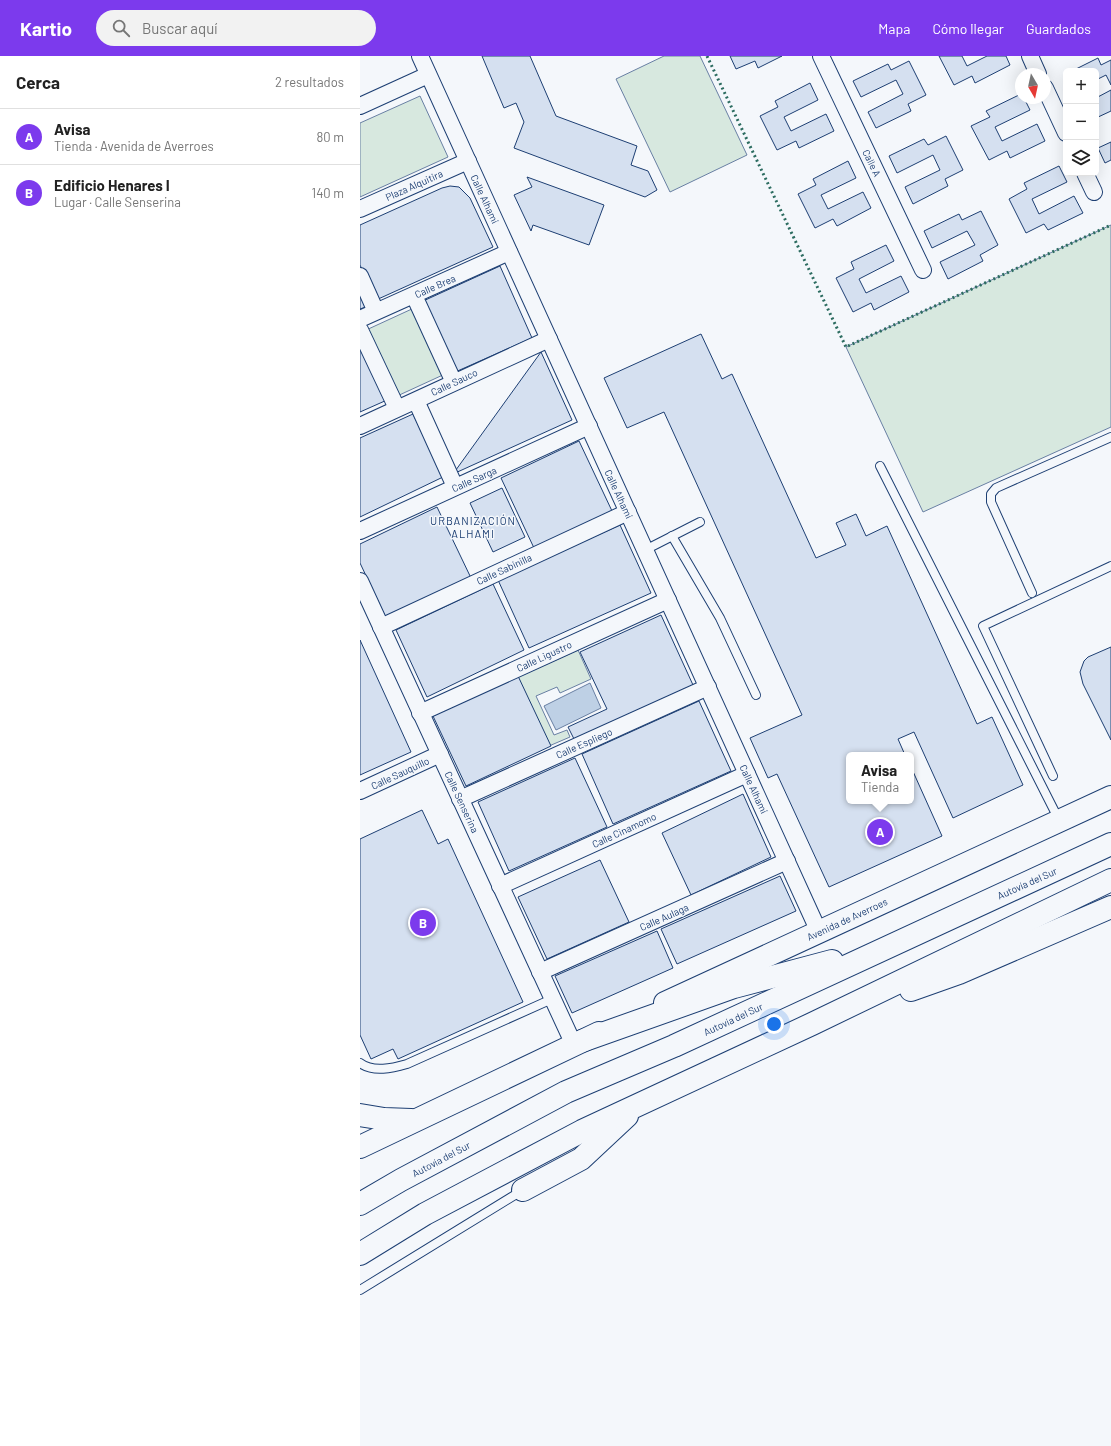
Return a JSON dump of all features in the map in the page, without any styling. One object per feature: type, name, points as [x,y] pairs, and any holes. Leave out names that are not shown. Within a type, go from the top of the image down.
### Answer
[{"type":"main road","name":"Avenida de Averroes","points":[[578,1043],[1111,797]]},
{"type":"main road","name":"Autovía del Sur","points":[[360,1204],[401,1180],[566,1092],[674,1046],[1111,844]]},
{"type":"main road","points":[[360,1254],[425,1214],[582,1131],[812,1024],[1111,880]]},
{"type":"main road","points":[[812,1024],[959,973],[1111,907]]},
{"type":"main road","points":[[360,1147],[578,1043],[734,987],[891,945]]},
{"type":"main road","points":[[523,1190],[581,1159],[644,1101]]},
{"type":"main road","points":[[360,1115],[384,1119],[414,1120]]},
{"type":"street","name":"Calle Alhami","points":[[420,56],[819,932]]},
{"type":"street","name":"Calle A","points":[[821,56],[923,270]]},
{"type":"street","points":[[1030,56],[1035,68]]},
{"type":"street","points":[[360,106],[428,75]]},
{"type":"street","points":[[1051,101],[1063,127]]},
{"type":"street","name":"Plaza Alquitira","points":[[360,209],[468,161]]},
{"type":"street","points":[[1086,176],[1094,192]]},
{"type":"street","name":"Calle Brea","points":[[360,319],[509,252]]},
{"type":"street","points":[[360,276],[373,305]]},
{"type":"street","points":[[417,302],[451,376]]},
{"type":"street","points":[[360,330],[394,402]]},
{"type":"street","name":"Calle Sauco","points":[[360,426],[549,339]]},
{"type":"street","points":[[418,405],[452,480]]},
{"type":"street","name":"Calle Sarga","points":[[360,531],[589,426]]},
{"type":"street","name":"Calle Sabinilla","points":[[381,627],[628,512]]},
{"type":"street","name":"Calle Senserina","points":[[360,581],[552,999],[564,1024],[578,1043]]},
{"type":"street","name":"Calle Ligustro","points":[[420,713],[668,600]]},
{"type":"street","name":"Calle Espliego","points":[[460,799],[708,687]]},
{"type":"street","name":"Calle Sauquillo","points":[[360,791],[440,754]]},
{"type":"street","name":"Calle Cinamomo","points":[[500,886],[747,774]]},
{"type":"street","name":"Calle Aulaga","points":[[540,972],[787,861]]},
{"type":"lane","points":[[1032,593],[991,502],[992,494],[996,488],[1111,437]]},
{"type":"lane","points":[[880,466],[1060,821]]},
{"type":"lane","points":[[645,550],[700,522]]},
{"type":"lane","points":[[672,536],[720,618],[756,695]]},
{"type":"lane","points":[[1053,776],[983,626],[1111,566]]},
{"type":"lane","points":[[360,1064],[363,1066],[386,1069],[407,1064],[552,999]]},
{"type":"lane","points":[[360,1290],[523,1190]]},
{"type":"shaded area","points":[[664,56],[700,56],[747,155],[670,192],[616,79]]},
{"type":"shaded area","points":[[420,96],[448,157],[360,197],[360,123]]},
{"type":"shaded area","points":[[1111,225],[1111,427],[923,512],[846,347]]},
{"type":"shaded area","points":[[414,308],[445,374],[395,397],[364,331]]},
{"type":"shaded area","points":[[578,650],[591,679],[560,693],[557,687],[536,696],[554,735],[567,730],[570,737],[549,746],[518,677]]},
{"type":"water","points":[[590,683],[601,708],[556,730],[544,706]]},
{"type":"building","points":[[482,56],[530,56],[556,116],[637,146],[631,165],[648,171],[657,190],[645,197],[514,148],[524,122],[516,103],[504,108]]},
{"type":"building","points":[[730,56],[782,56],[758,68],[755,61],[736,69]]},
{"type":"building","points":[[939,56],[962,56],[967,66],[987,56],[1006,56],[1010,65],[975,83],[972,76],[954,85]]},
{"type":"building","points":[[1098,58],[1101,65],[1111,60],[1111,85],[1106,75],[1099,78],[1099,68],[1078,68]]},
{"type":"building","points":[[909,61],[926,95],[908,104],[911,111],[876,128],[868,112],[903,94],[896,80],[861,97],[853,81],[888,64],[891,70]]},
{"type":"building","points":[[810,83],[818,100],[784,117],[791,131],[826,114],[834,131],[799,148],[796,141],[777,150],[760,116],[778,107],[775,101]]},
{"type":"building","points":[[1111,90],[1111,111],[1099,117],[1099,104],[1099,96]]},
{"type":"building","points":[[1015,97],[1015,104],[1027,104],[1030,110],[995,127],[1002,141],[1037,124],[1045,141],[1010,158],[1007,151],[989,160],[971,126],[990,117],[986,111]]},
{"type":"building","points":[[946,136],[963,170],[945,179],[948,186],[913,204],[905,187],[940,170],[933,155],[897,173],[889,156],[924,139],[928,145]]},
{"type":"building","points":[[1111,142],[1111,160],[1105,163],[1099,148]]},
{"type":"building","points":[[848,161],[856,178],[821,195],[828,209],[863,192],[871,208],[837,226],[833,219],[815,228],[798,194],[816,185],[813,179]]},
{"type":"building","points":[[1059,166],[1067,182],[1032,199],[1039,214],[1074,196],[1083,213],[1048,230],[1044,224],[1026,233],[1009,199],[1027,189],[1024,183]]},
{"type":"building","points":[[527,177],[604,205],[589,245],[533,225],[531,231],[514,195],[532,187]]},
{"type":"building","points":[[450,186],[459,187],[470,198],[493,247],[376,300],[360,265],[360,225],[442,188]]},
{"type":"building","points":[[981,211],[998,245],[980,255],[983,261],[948,279],[940,262],[975,245],[967,231],[932,248],[924,231],[959,214],[962,220]]},
{"type":"building","points":[[886,245],[894,261],[859,279],[866,293],[901,276],[909,292],[874,310],[871,303],[853,312],[836,278],[854,269],[851,262]]},
{"type":"building","points":[[500,266],[532,338],[453,373],[421,302]]},
{"type":"building","points":[[360,287],[368,306],[360,309]]},
{"type":"building","points":[[701,334],[722,379],[732,374],[816,558],[846,545],[836,523],[856,514],[866,536],[887,526],[977,724],[992,717],[1023,785],[953,818],[914,732],[898,739],[904,752],[846,752],[846,804],[914,804],[914,774],[942,836],[829,887],[777,774],[768,778],[750,738],[802,715],[664,412],[627,428],[604,378]]},
{"type":"building","points":[[360,339],[387,400],[360,412]]},
{"type":"building","points":[[541,352],[572,420],[453,474]]},
{"type":"building","points":[[413,414],[443,477],[360,517],[360,438]]},
{"type":"building","points":[[579,441],[612,511],[534,548],[501,478]]},
{"type":"building","points":[[502,488],[525,537],[493,552],[470,503]]},
{"type":"building","points":[[437,507],[471,578],[386,618],[360,563],[360,544]]},
{"type":"building","points":[[620,525],[651,593],[529,648],[498,580]]},
{"type":"building","points":[[493,584],[524,650],[427,697],[396,630]]},
{"type":"building","points":[[661,615],[693,685],[574,739],[568,727],[607,709],[580,652]]},
{"type":"building","points":[[360,640],[411,752],[360,775]]},
{"type":"building","points":[[1111,647],[1111,740],[1083,684],[1080,672],[1084,661],[1088,657]]},
{"type":"building","points":[[518,676],[551,746],[466,786],[433,716]]},
{"type":"building","points":[[699,701],[731,771],[613,824],[582,754]]},
{"type":"building","points":[[575,758],[607,827],[509,871],[478,802]]},
{"type":"building","points":[[743,794],[771,857],[691,895],[662,833]]},
{"type":"building","points":[[422,810],[438,844],[448,839],[523,1002],[398,1059],[393,1049],[371,1059],[360,1035],[360,839]]},
{"type":"building","points":[[600,860],[629,922],[547,959],[518,897]]},
{"type":"building","points":[[780,876],[796,911],[677,964],[661,929]]},
{"type":"building","points":[[657,931],[673,968],[572,1013],[555,976]]},
{"type":"hedge","points":[[707,56],[846,347]]},
{"type":"hedge","points":[[848,346],[1111,225]]},
{"type":"place","name":"Avisa","points":[[880,832]]},
{"type":"place","name":"Edificio Henares I","points":[[423,923]]},
{"type":"district","name":"URBANIZACIÓN ALHAMI","points":[[473,527]]}]
